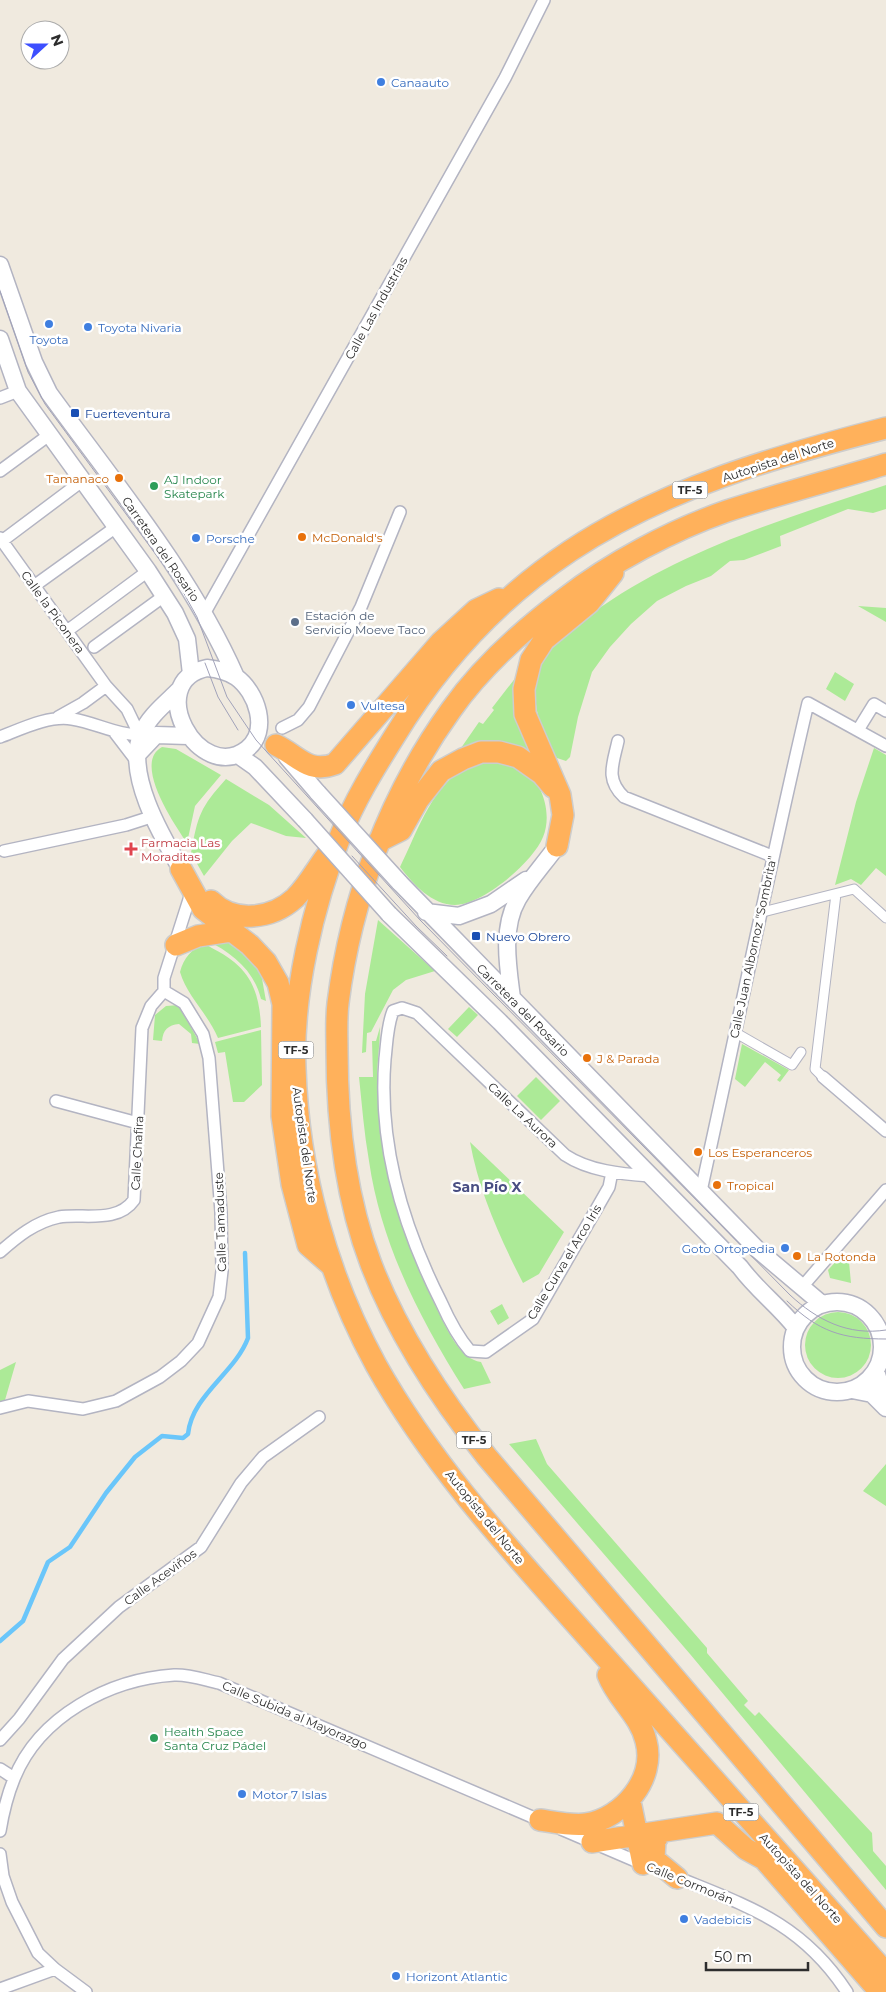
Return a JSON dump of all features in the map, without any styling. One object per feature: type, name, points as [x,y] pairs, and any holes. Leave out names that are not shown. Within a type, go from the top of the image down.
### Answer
[{"type":"highway","name":"Autopista del Norte","points":[[886,428],[811,447],[659,502],[616,523],[570,551],[513,593],[453,654],[419,696],[361,791],[340,836],[307,947],[298,1000],[295,1067],[301,1136],[313,1202],[331,1265],[374,1361],[412,1425],[482,1518],[886,1973]]},
{"type":"highway","name":"TF-5","points":[[886,464],[725,512],[626,558],[566,597],[510,643],[452,708],[400,793],[379,841],[353,921],[349,940],[338,1006],[337,1069],[341,1135],[351,1201],[371,1264],[398,1327],[448,1408],[486,1457],[886,1926]]},
{"type":"highway","points":[[556,846],[563,815],[560,795],[525,714],[524,689],[531,660],[544,640],[589,603],[626,558]]},
{"type":"highway","points":[[279,736],[312,767],[321,769],[335,764],[441,642],[476,610],[513,593]]},
{"type":"highway","points":[[379,841],[401,830],[418,800],[441,771],[481,752],[499,752],[518,757],[542,774],[560,795]]},
{"type":"highway","points":[[185,881],[214,904],[234,915],[255,917],[268,913],[294,898],[340,836]]},
{"type":"highway","points":[[185,881],[203,909],[250,945],[264,959],[278,983],[283,1004],[282,1116],[292,1184],[308,1245],[331,1265]]},
{"type":"highway","points":[[176,945],[198,936],[231,931]]},
{"type":"highway","points":[[540,1820],[584,1825],[601,1821],[630,1801],[648,1769],[647,1742],[639,1720],[612,1686],[598,1649]]},
{"type":"highway","points":[[630,1801],[635,1834],[643,1864]]},
{"type":"highway","points":[[592,1842],[717,1823],[746,1849],[764,1859],[880,1992]]},
{"type":"highway","points":[[664,1830],[654,1840],[654,1859],[677,1878]]},
{"type":"main road","name":"Carretera del Rosario","points":[[0,265],[34,362],[49,393],[187,584],[236,677]]},
{"type":"main road","name":"Carretera del Rosario","points":[[0,339],[18,391],[164,596],[187,638],[191,674]]},
{"type":"main road","points":[[179,690],[179,714],[188,736],[202,750],[227,757],[238,755],[256,740],[259,723],[256,704],[244,685],[236,677],[215,669],[198,670],[191,674],[147,732],[138,758],[141,786],[185,881]]},
{"type":"main road","name":"Carretera del Rosario","points":[[259,723],[279,736],[318,793],[426,912],[758,1250],[822,1304]]},
{"type":"main road","points":[[147,732],[188,736]]},
{"type":"main road","name":"Carretera del Rosario","points":[[238,755],[255,767],[389,914],[740,1267],[756,1288],[782,1309],[796,1328]]},
{"type":"main road","points":[[512,998],[507,964],[508,924],[517,901],[556,846]]},
{"type":"main road","points":[[426,912],[459,916],[491,904],[534,875]]},
{"type":"main road","points":[[852,1390],[866,1382],[876,1371],[884,1353],[879,1331],[880,1320],[847,1302],[822,1304],[810,1311],[796,1328],[793,1336],[793,1357],[802,1375],[818,1388],[836,1392],[852,1390],[872,1394],[886,1408]]},
{"type":"main road","points":[[876,1371],[880,1384],[886,1390]]},
{"type":"street","name":"Calle Las Industrias","points":[[204,614],[505,78],[544,0]]},
{"type":"street","points":[[0,398],[18,391]]},
{"type":"street","points":[[0,471],[48,435]]},
{"type":"street","points":[[1,539],[82,481]]},
{"type":"street","points":[[279,736],[298,720],[309,707],[361,607],[400,512]]},
{"type":"street","points":[[34,586],[116,527]]},
{"type":"street","name":"Calle la Piconera","points":[[1,539],[106,686],[147,732]]},
{"type":"street","points":[[67,631],[148,571]]},
{"type":"street","points":[[94,647],[164,596]]},
{"type":"street","points":[[0,737],[52,719],[84,703],[106,686]]},
{"type":"street","name":"Calle Juan Albornoz \"Sombrita\"","points":[[701,1191],[763,912],[772,856],[808,703],[858,730]]},
{"type":"street","points":[[886,712],[874,704],[858,730],[886,746]]},
{"type":"street","points":[[52,719],[71,718],[115,733],[147,732]]},
{"type":"street","points":[[115,733],[138,758]]},
{"type":"street","points":[[618,741],[611,775],[615,788],[624,797],[772,856]]},
{"type":"street","points":[[4,851],[126,825],[154,816]]},
{"type":"street","points":[[164,991],[164,978],[176,945],[185,881]]},
{"type":"street","points":[[763,912],[854,889],[886,918]]},
{"type":"street","points":[[836,894],[815,1069],[886,1131]]},
{"type":"street","name":"Calle Tamaduste","points":[[0,1408],[28,1401],[83,1409],[116,1401],[140,1389],[181,1361],[198,1343],[219,1297],[222,1271],[217,1157],[206,1042],[198,1023],[184,1003],[164,991]]},
{"type":"street","name":"Calle Chafira","points":[[0,1252],[25,1232],[44,1221],[59,1217],[113,1214],[130,1206],[134,1200],[142,1028],[150,1006],[164,991]]},
{"type":"street","name":"Calle Curva el Arco Iris","points":[[417,1013],[402,1008],[393,1011],[388,1023],[383,1084],[387,1132],[395,1182],[408,1230],[454,1330],[470,1351],[486,1352],[533,1319],[602,1201],[609,1187],[612,1172]]},
{"type":"street","name":"Calle La Aurora","points":[[417,1013],[565,1155],[576,1162],[612,1172],[650,1176]]},
{"type":"street","points":[[736,1033],[792,1065],[801,1052]]},
{"type":"street","points":[[56,1101],[138,1123]]},
{"type":"street","points":[[802,1287],[886,1190]]},
{"type":"street","name":"Calle Aceviños","points":[[0,1740],[19,1719],[63,1659],[119,1607],[201,1548],[241,1483],[263,1457],[319,1417]]},
{"type":"street","name":"Calle Subida al Mayorazgo","points":[[0,1831],[5,1806],[14,1778],[27,1755],[44,1732],[81,1703],[125,1683],[176,1675],[219,1683],[592,1842]]},
{"type":"street","points":[[0,1769],[14,1778]]},
{"type":"street","name":"Calle Cormorán","points":[[592,1842],[761,1912],[794,1932],[838,1978],[847,1992]]},
{"type":"street","points":[[0,1854],[2,1875],[12,1902],[38,1953],[54,1969],[86,1992]]},
{"type":"street","points":[[0,1989],[54,1969]]},
{"type":"green space","points":[[886,485],[886,509],[873,513],[848,509],[780,536],[781,546],[744,560],[730,561],[711,576],[657,601],[631,624],[610,647],[592,672],[578,717],[570,757],[566,761],[557,758],[544,734],[535,696],[539,671],[545,658],[565,634],[625,591],[696,554],[809,510]]},
{"type":"green space","points":[[858,606],[886,608],[886,622]]},
{"type":"green space","points":[[520,672],[531,753],[522,750],[461,748],[479,722],[483,724],[494,710],[492,708]]},
{"type":"green space","points":[[835,672],[854,684],[845,701],[826,689]]},
{"type":"green space","points":[[162,747],[176,749],[221,775],[195,806],[187,843],[166,809],[154,780],[152,766],[154,755]]},
{"type":"green space","points":[[874,748],[886,755],[886,876],[876,868],[861,885],[851,879],[835,885],[856,802]]},
{"type":"green space","points":[[500,761],[519,766],[534,779],[546,807],[546,828],[543,837],[529,858],[518,870],[493,890],[466,903],[455,905],[439,901],[417,886],[400,867],[425,814],[441,789],[462,770],[481,763]]},
{"type":"green space","points":[[226,779],[269,805],[306,838],[286,836],[251,823],[232,841],[204,876],[191,853],[196,829],[205,805]]},
{"type":"green space","points":[[378,920],[435,971],[406,980],[393,990],[371,1032],[367,1033],[366,1052],[362,1053],[365,994]]},
{"type":"green space","points":[[209,936],[231,942],[242,949],[261,973],[266,1001],[261,999],[253,979],[241,964],[225,951],[206,940]]},
{"type":"green space","points":[[204,944],[218,951],[239,966],[247,975],[257,997],[261,1027],[218,1038],[187,989],[180,972],[189,955]]},
{"type":"green space","points":[[179,1005],[200,1044],[192,1043],[191,1034],[179,1024],[167,1029],[162,1041],[153,1040],[155,1015],[166,1006]]},
{"type":"green space","points":[[469,1007],[478,1015],[457,1037],[448,1029]]},
{"type":"green space","points":[[380,1027],[377,1080],[379,1111],[388,1171],[404,1229],[426,1285],[451,1336],[467,1356],[481,1362],[491,1383],[464,1389],[432,1336],[404,1280],[383,1222],[367,1150],[359,1077],[373,1077],[372,1041],[376,1041]]},
{"type":"green space","points":[[261,1030],[262,1085],[244,1102],[233,1102],[225,1052],[218,1053],[215,1042]]},
{"type":"green space","points":[[742,1044],[789,1070],[780,1082],[777,1080],[781,1075],[765,1062],[745,1087],[735,1079]]},
{"type":"green space","points":[[536,1077],[560,1101],[541,1120],[517,1096]]},
{"type":"green space","points":[[470,1142],[564,1232],[539,1274],[523,1283],[491,1214],[479,1179]]},
{"type":"green space","points":[[841,1256],[849,1262],[851,1283],[830,1278],[828,1270]]},
{"type":"green space","points":[[502,1304],[509,1318],[498,1325],[490,1311]]},
{"type":"green space","points":[[838,1312],[851,1315],[861,1322],[868,1332],[871,1345],[868,1358],[861,1368],[851,1375],[838,1378],[825,1375],[815,1368],[808,1358],[805,1345],[808,1332],[815,1322],[825,1315]]},
{"type":"green space","points":[[16,1362],[5,1400],[0,1402],[0,1370]]},
{"type":"green space","points":[[536,1439],[547,1464],[707,1648],[707,1653],[748,1701],[744,1705],[755,1716],[759,1712],[872,1833],[873,1851],[886,1866],[886,1890],[690,1654],[509,1444]]},
{"type":"green space","points":[[886,1464],[886,1506],[863,1491]]},
{"type":"waterway","points":[[0,1641],[23,1621],[48,1562],[70,1547],[106,1493],[135,1457],[162,1436],[183,1438],[188,1434],[191,1420],[197,1407],[242,1351],[248,1338],[245,1253]]},
{"type":"tram line","points":[[0,291],[28,372],[45,404],[182,590],[197,617],[227,697],[256,740],[420,920],[790,1295],[811,1312],[834,1324],[859,1331],[886,1330]]},
{"type":"tram line","points":[[205,663],[218,697],[238,730]]},
{"type":"tram line","points":[[352,856],[416,926],[447,956]]},
{"type":"tram line","points":[[787,1301],[810,1320],[832,1332],[870,1339],[886,1339]]},
{"type":"place","name":"Canaauto","points":[[381,82]]},
{"type":"place","name":"Toyota","points":[[49,324]]},
{"type":"place","name":"Toyota Nivaria","points":[[88,327]]},
{"type":"place","name":"Fuerteventura","points":[[75,413]]},
{"type":"place","name":"Tamanaco","points":[[119,478]]},
{"type":"place","name":"AJ Indoor Skatepark","points":[[154,486]]},
{"type":"place","name":"McDonald's","points":[[302,537]]},
{"type":"place","name":"Porsche","points":[[196,538]]},
{"type":"place","name":"Estación de Servicio Moeve Taco","points":[[295,622]]},
{"type":"place","name":"Vultesa","points":[[351,705]]},
{"type":"place","name":"Farmacia Las Moraditas","points":[[131,849]]},
{"type":"place","name":"Nuevo Obrero","points":[[476,936]]},
{"type":"place","name":"J & Parada","points":[[587,1058]]},
{"type":"place","name":"Los Esperanceros","points":[[698,1152]]},
{"type":"place","name":"Tropical","points":[[717,1185]]},
{"type":"place","name":"Goto Ortopedia","points":[[785,1248]]},
{"type":"place","name":"La Rotonda","points":[[797,1256]]},
{"type":"place","name":"Health Space Santa Cruz Pádel","points":[[154,1738]]},
{"type":"place","name":"Motor 7 Islas","points":[[242,1794]]},
{"type":"place","name":"Vadebicis","points":[[684,1919]]},
{"type":"place","name":"Horizont Atlantic","points":[[396,1976]]},
{"type":"district","name":"San Pío X","points":[[487,1187]]}]
